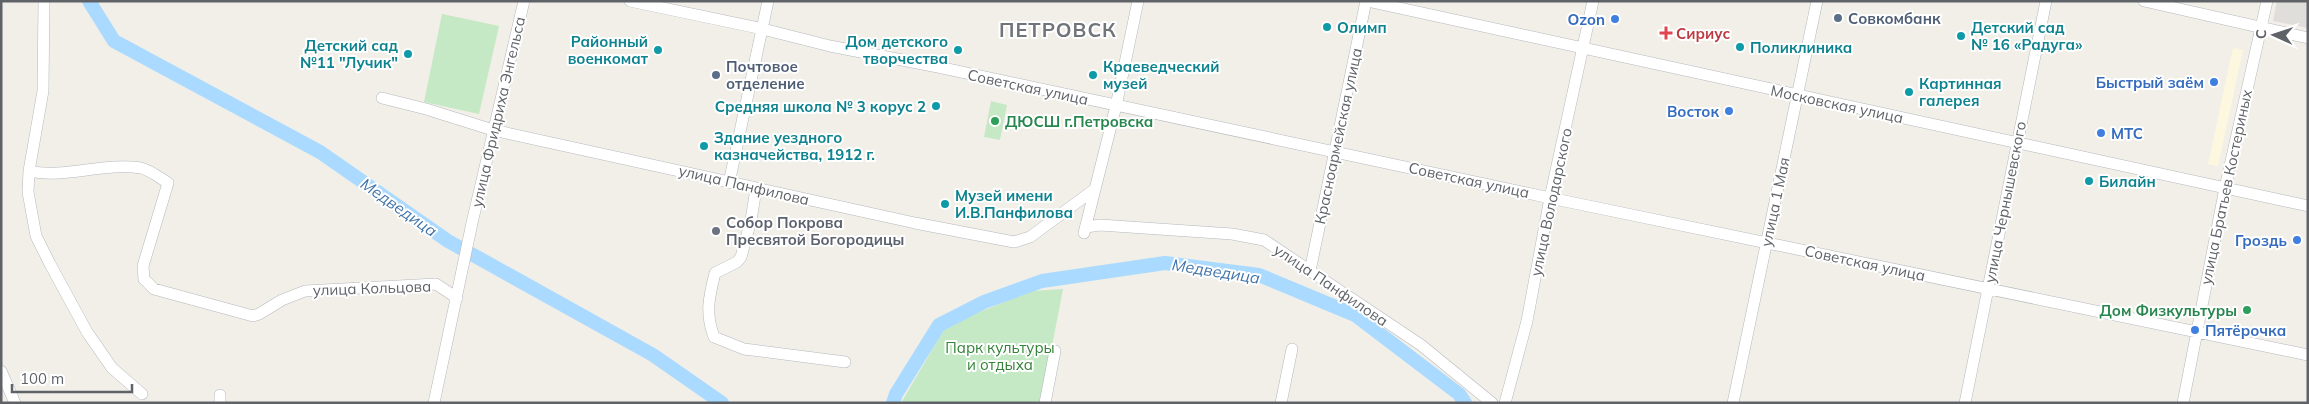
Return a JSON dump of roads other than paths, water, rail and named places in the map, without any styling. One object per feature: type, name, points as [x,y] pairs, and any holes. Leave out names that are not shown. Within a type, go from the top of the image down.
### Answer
[{"type":"street","points":[[44,1],[43,91],[29,171],[28,192],[36,236],[87,332],[112,368],[142,394]]},
{"type":"street","name":"улица Фридриха Энгельса","points":[[457,296],[493,130],[524,1]]},
{"type":"street","name":"Советская улица","points":[[630,1],[762,29],[830,46],[938,67],[1550,198],[2308,355]]},
{"type":"street","points":[[729,183],[768,1]]},
{"type":"street","points":[[1094,189],[1116,106],[1138,1]]},
{"type":"street","name":"Московская улица","points":[[1366,1],[2308,206]]},
{"type":"street","name":"Красноармейская улица","points":[[1310,271],[1333,151],[1366,1]]},
{"type":"street","name":"улица Володарского","points":[[1505,403],[1527,321],[1550,198],[1593,1]]},
{"type":"street","name":"улица 1 Мая","points":[[1733,403],[1817,1]]},
{"type":"street","name":"улица Чернышевского","points":[[1965,403],[2046,1]]},
{"type":"street","points":[[2144,1],[2308,38]]},
{"type":"street","name":"улица Братьев Костериных","points":[[2183,403],[2225,188],[2267,1]]},
{"type":"street","name":"улица Панфилова","points":[[382,98],[426,109],[493,130],[756,189],[1014,242],[1030,237],[1094,189]]},
{"type":"street","name":"улица Кольцова","points":[[29,171],[45,174],[100,168],[142,168],[168,183],[143,266],[144,280],[154,289],[253,316],[282,300],[305,291],[436,284],[457,296]]},
{"type":"street","points":[[756,189],[751,220],[741,257],[737,262],[715,273],[710,293],[708,321],[714,336],[744,350],[845,362]]},
{"type":"street","name":"улица Панфилова","points":[[1094,189],[1085,230],[1100,225],[1232,234],[1264,240],[1421,345],[1492,403]]},
{"type":"street","points":[[434,403],[457,296]]},
{"type":"street","points":[[1281,403],[1292,349]]},
{"type":"street","points":[[1045,403],[1055,351]]},
{"type":"street","points":[[1,371],[15,403]]},
{"type":"waterway","name":"Медведица","points":[[89,1],[114,41],[320,152],[448,241],[653,355],[722,403]]},
{"type":"waterway","name":"Медведица","points":[[893,403],[896,394],[939,325],[984,302],[1042,281],[1165,263],[1259,275],[1355,315],[1459,394],[1465,403]]},
{"type":"place","name":"Совкомбанк","points":[[1838,18]]},
{"type":"place","name":"Ozon","points":[[1615,19]]},
{"type":"place","name":"Олимп","points":[[1327,27]]},
{"type":"place","name":"Сириус","points":[[1666,33]]},
{"type":"place","name":"Детский сад № 16 «Радуга»","points":[[1961,36]]},
{"type":"place","name":"Поликлиника","points":[[1740,47]]},
{"type":"place","name":"Районный военкомат","points":[[658,50]]},
{"type":"place","name":"Дом детского творчества","points":[[958,50]]},
{"type":"place","name":"Детский сад №11 \"Лучик\"","points":[[408,54]]},
{"type":"place","name":"Почтовое отделение","points":[[716,75]]},
{"type":"place","name":"Краеведческий музей","points":[[1093,75]]},
{"type":"place","name":"Быстрый заём","points":[[2214,82]]},
{"type":"place","name":"Картинная галерея","points":[[1909,92]]},
{"type":"place","name":"Средняя школа № 3 корус 2","points":[[936,106]]},
{"type":"place","name":"Восток","points":[[1729,111]]},
{"type":"place","name":"ДЮСШ г.Петровска","points":[[995,121]]},
{"type":"place","name":"МТС","points":[[2101,133]]},
{"type":"place","name":"Здание уездного казначейства, 1912 г.","points":[[704,146]]},
{"type":"place","name":"Билайн","points":[[2089,181]]},
{"type":"place","name":"Музей имени И.В.Панфилова","points":[[945,204]]},
{"type":"place","name":"Собор Покрова Пресвятой Богородицы","points":[[716,231]]},
{"type":"place","name":"Гроздь","points":[[2297,240]]},
{"type":"place","name":"Дом Физкультуры","points":[[2247,310]]},
{"type":"place","name":"Пятёрочка","points":[[2195,330]]},
{"type":"district","name":"ПЕТРОВСК","points":[[1058,29]]},
{"type":"park label","name":"Парк культуры и отдыха","points":[[1000,356]]}]
